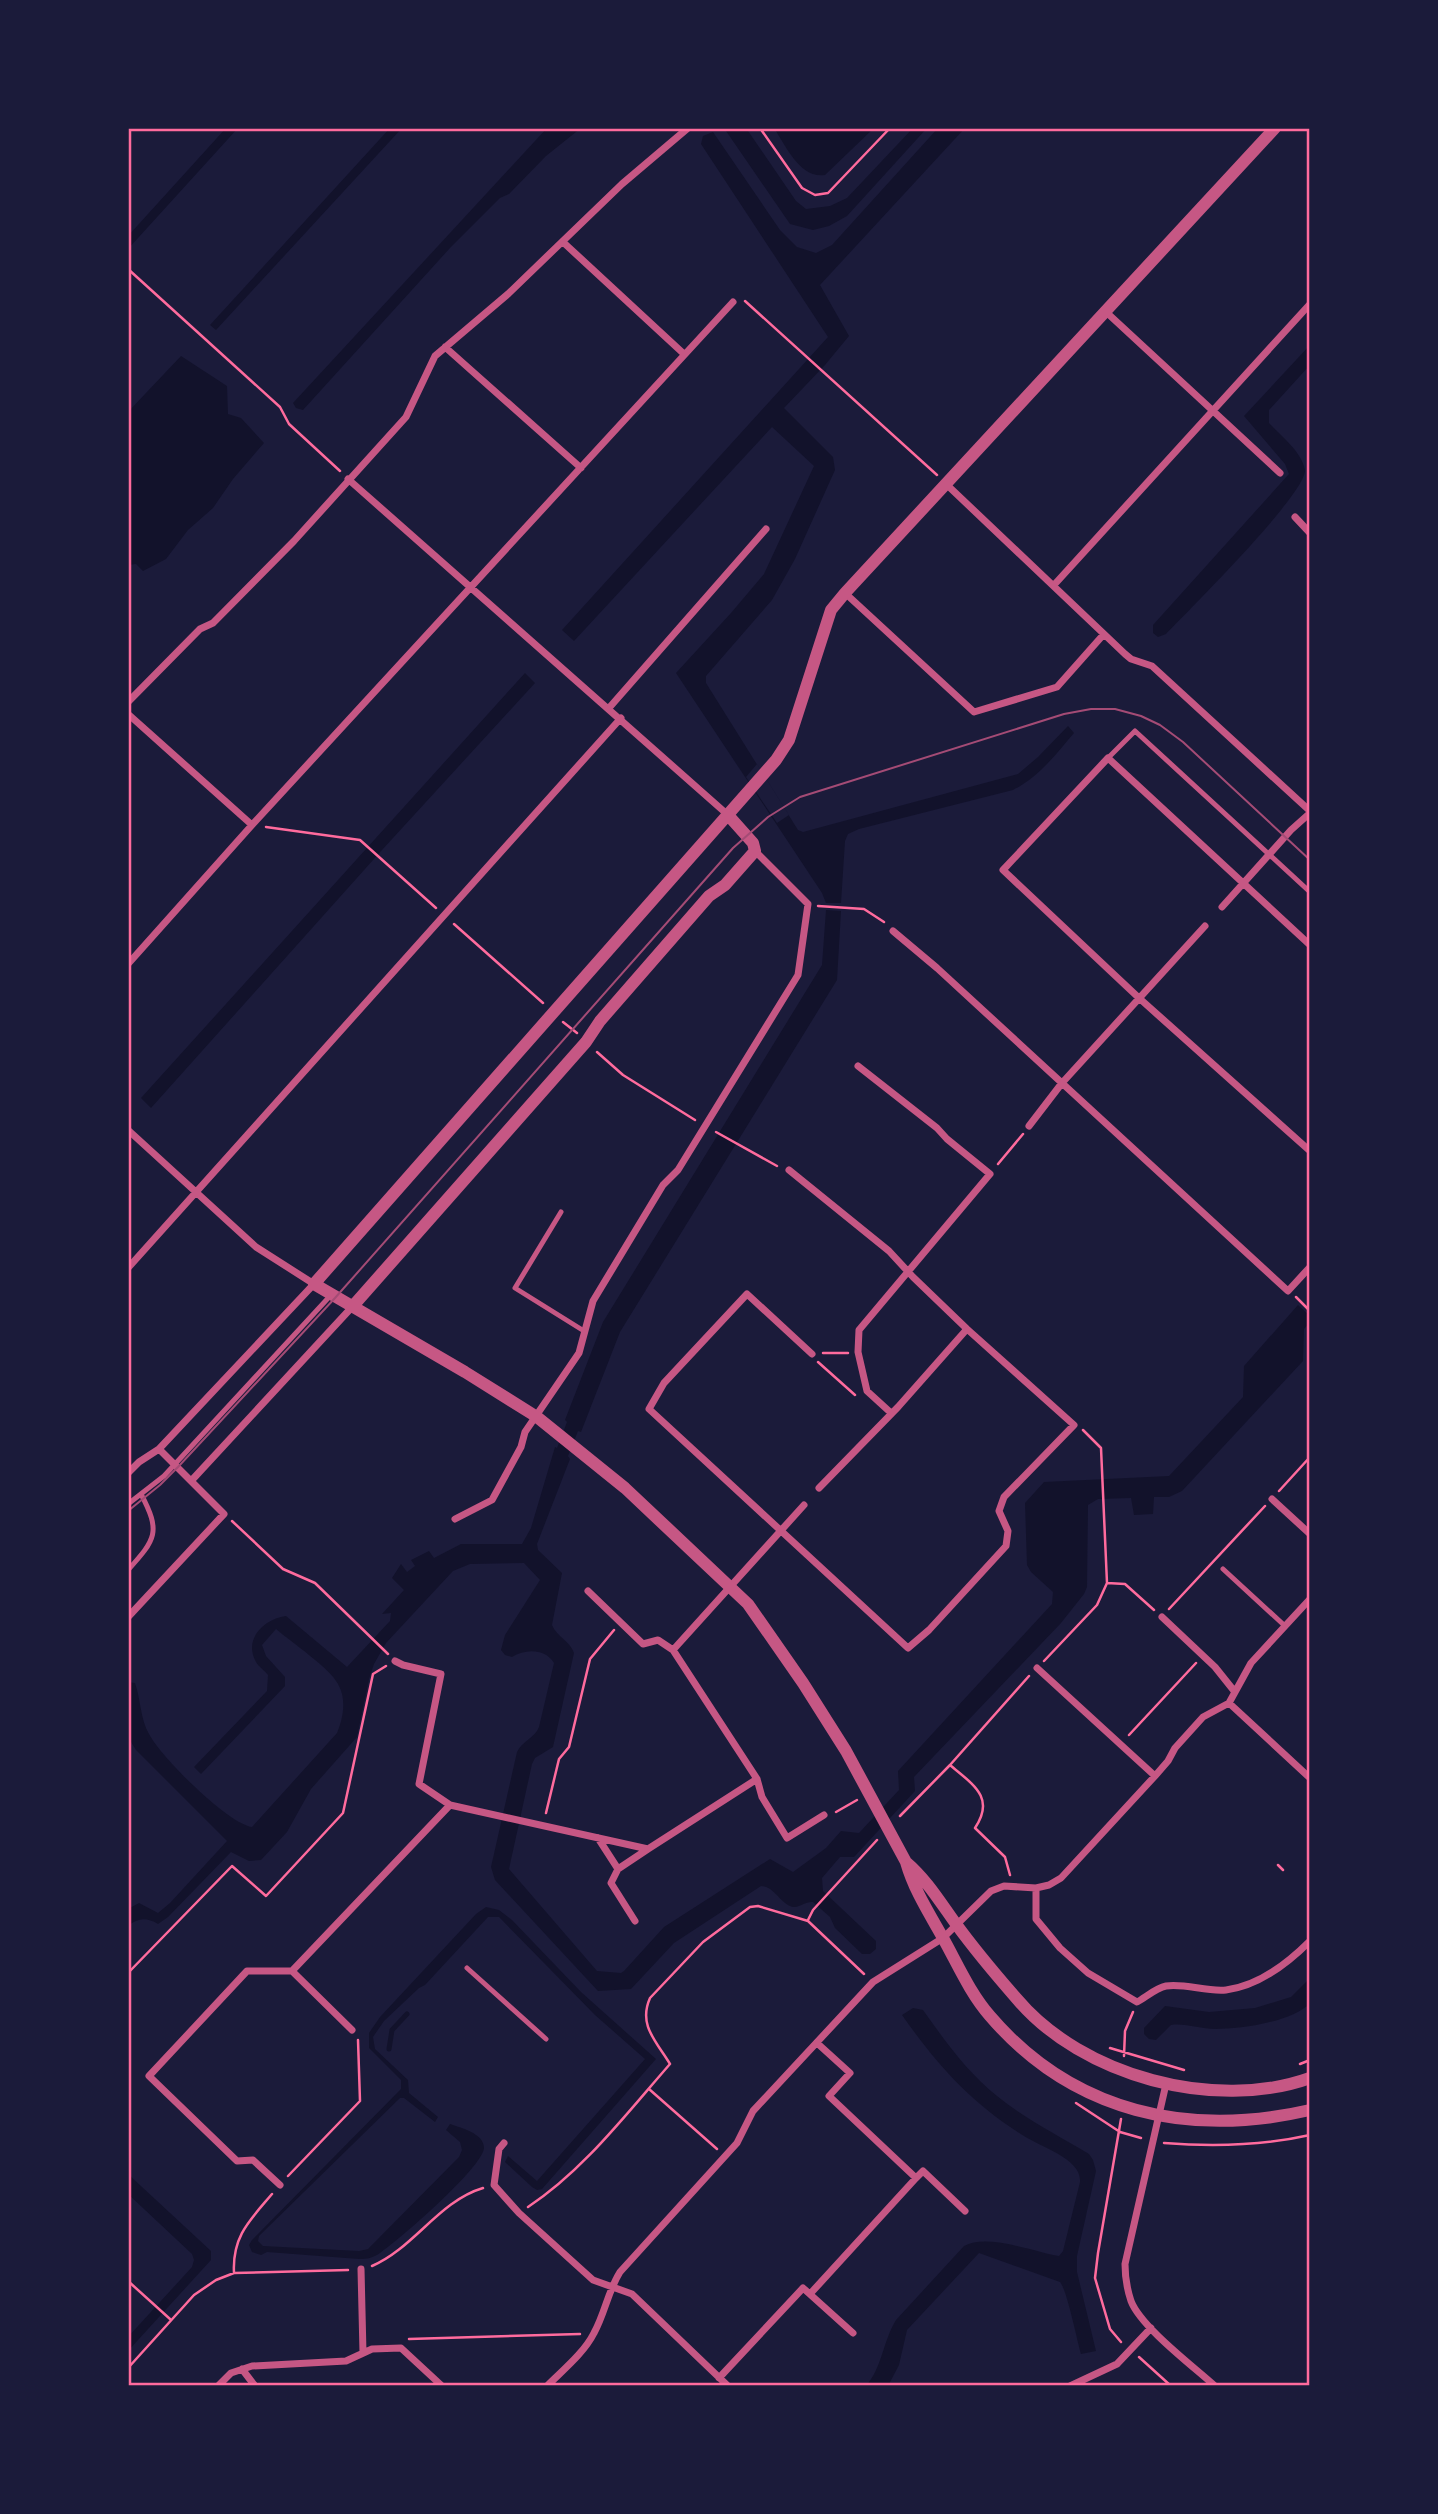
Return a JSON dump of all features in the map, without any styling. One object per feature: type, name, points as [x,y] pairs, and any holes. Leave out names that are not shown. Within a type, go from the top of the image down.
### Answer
[{"type":"street","points":[[128,702],[200,629],[213,623],[294,541],[405,416],[435,356],[508,294],[564,243],[622,184],[688,128]]},
{"type":"street","points":[[128,1473],[159,1449],[314,1284],[749,791],[789,740],[831,610],[1104,310],[1275,128]]},
{"type":"street","points":[[564,243],[684,354]]},
{"type":"street","points":[[128,964],[252,825],[733,302]]},
{"type":"street","points":[[1054,585],[1310,304]]},
{"type":"street","points":[[1104,310],[1280,473]]},
{"type":"street","points":[[445,347],[581,468]]},
{"type":"street","points":[[348,479],[728,815],[753,843],[755,850],[808,904],[798,975],[678,1170],[663,1185],[593,1301],[579,1353],[525,1432],[521,1447],[492,1500],[455,1519]]},
{"type":"street","points":[[945,483],[1131,659],[1152,666],[1310,812],[1222,907]]},
{"type":"street","points":[[1295,517],[1310,533]]},
{"type":"street","points":[[608,708],[766,529]]},
{"type":"street","points":[[845,593],[974,712],[1057,687],[1104,634]]},
{"type":"street","points":[[128,714],[252,825]]},
{"type":"street","points":[[128,1268],[621,718]]},
{"type":"street","points":[[1310,946],[1108,758],[1003,870],[1139,998],[1310,1151]]},
{"type":"street","points":[[192,1480],[353,1306],[586,1042],[600,1021],[709,896],[725,885],[755,850]]},
{"type":"street","points":[[1029,1126],[1062,1083],[1205,926]]},
{"type":"street","points":[[893,931],[937,968],[1288,1291],[1310,1267]]},
{"type":"street","points":[[858,1066],[990,1174],[859,1330],[858,1353],[867,1391],[890,1412]]},
{"type":"street","points":[[128,1130],[256,1247],[331,1295],[537,1417],[625,1488],[748,1604],[765,1625],[839,1740],[906,1862],[912,1881],[964,1979],[989,2014],[1035,2060],[1090,2093],[1122,2108],[1158,2115],[1216,2120],[1257,2118],[1310,2110]]},
{"type":"street","points":[[789,1170],[879,1243],[967,1329],[1074,1425],[1004,1497],[999,1511],[1008,1531],[1006,1546],[929,1630],[908,1648],[649,1409],[664,1383],[747,1294],[813,1354]]},
{"type":"street","points":[[819,1488],[890,1412],[898,1407],[967,1329]]},
{"type":"street","points":[[128,1617],[224,1514],[159,1449]]},
{"type":"street","points":[[1272,1499],[1310,1534]]},
{"type":"street","points":[[673,1650],[804,1505]]},
{"type":"street","points":[[588,1591],[643,1644],[658,1640],[673,1650],[757,1779],[762,1797],[787,1838],[824,1815]]},
{"type":"street","points":[[547,2386],[594,2333],[611,2287],[620,2272],[737,2143],[753,2111],[873,1982],[943,1938],[991,1891],[1004,1886],[1036,1888],[1061,1878],[1155,1776],[1175,1748],[1203,1717],[1229,1703],[1251,1663],[1310,1599]]},
{"type":"street","points":[[1162,1617],[1203,1656],[1235,1692]]},
{"type":"street","points":[[395,1661],[441,1674],[418,1784],[450,1805],[648,1849]]},
{"type":"street","points":[[1037,1668],[1155,1776]]},
{"type":"street","points":[[1229,1703],[1310,1778]]},
{"type":"street","points":[[635,1921],[611,1883],[618,1869],[757,1779]]},
{"type":"street","points":[[292,1971],[450,1805]]},
{"type":"street","points":[[598,1838],[618,1869]]},
{"type":"street","points":[[906,1862],[921,1875],[1018,2001],[1057,2037],[1103,2063],[1166,2084],[1220,2090],[1255,2090],[1288,2085],[1310,2078]]},
{"type":"street","points":[[1036,1888],[1036,1919],[1060,1948],[1088,1973],[1137,2002],[1164,1986],[1228,1990],[1257,1980],[1295,1956],[1310,1941]]},
{"type":"street","points":[[280,2185],[253,2160],[237,2161],[149,2076],[247,1971],[292,1971],[352,2030]]},
{"type":"street","points":[[817,2043],[850,2073],[829,2096],[916,2178]]},
{"type":"street","points":[[1166,2084],[1125,2264],[1125,2278],[1132,2302],[1151,2328],[1215,2386]]},
{"type":"street","points":[[504,2143],[499,2149],[494,2185],[519,2213],[593,2280],[632,2294],[728,2386]]},
{"type":"street","points":[[810,2294],[923,2171],[965,2211]]},
{"type":"street","points":[[361,2269],[363,2353]]},
{"type":"street","points":[[719,2378],[803,2288],[853,2333]]},
{"type":"street","points":[[1070,2386],[1117,2364],[1151,2328]]},
{"type":"street","points":[[218,2386],[232,2373],[252,2365],[346,2361],[372,2349],[401,2348],[442,2386]]},
{"type":"street","points":[[242,2369],[255,2386]]},
{"type":"lane","points":[[1108,758],[1135,731],[1310,892]]},
{"type":"lane","points":[[561,1212],[515,1288],[584,1331]]},
{"type":"lane","points":[[128,1504],[175,1464],[331,1295]]},
{"type":"lane","points":[[128,1570],[154,1535],[154,1519],[142,1494]]},
{"type":"lane","points":[[1223,1569],[1285,1626]]},
{"type":"lane","points":[[467,1968],[546,2039]]},
{"type":"path","points":[[760,128],[802,188],[815,195],[828,194],[890,128]]},
{"type":"path","points":[[128,269],[280,407],[289,424],[348,479]]},
{"type":"path","points":[[733,302],[739,295],[945,483]]},
{"type":"path","points":[[252,825],[360,840],[623,1075],[704,1126]]},
{"type":"path","points":[[818,906],[864,909],[893,931]]},
{"type":"path","points":[[990,1174],[1029,1126]]},
{"type":"path","points":[[712,1130],[760,1158],[789,1170]]},
{"type":"path","points":[[1295,1297],[1310,1311]]},
{"type":"path","points":[[858,1353],[813,1354],[813,1358],[862,1402]]},
{"type":"path","points":[[900,1816],[1097,1605],[1107,1583],[1101,1448],[1084,1430],[1074,1425]]},
{"type":"path","points":[[1107,1583],[1125,1584],[1162,1617],[1310,1457]]},
{"type":"path","points":[[224,1514],[283,1569],[315,1583],[386,1652]]},
{"type":"path","points":[[543,1826],[559,1759],[569,1747],[590,1659],[621,1622]]},
{"type":"path","points":[[1120,1744],[1203,1656]]},
{"type":"path","points":[[128,1973],[232,1866],[267,1896],[343,1812],[373,1674],[395,1661]]},
{"type":"path","points":[[950,1765],[976,1788],[983,1800],[982,1817],[975,1828],[1005,1857],[1009,1864],[1012,1886]]},
{"type":"path","points":[[848,1805],[855,1801]]},
{"type":"path","points":[[808,1921],[813,1910],[877,1840]]},
{"type":"path","points":[[1278,1865],[1283,1870]]},
{"type":"path","points":[[519,2213],[547,2194],[594,2148],[670,2064],[645,2020],[645,2008],[650,1998],[702,1942],[750,1907],[765,1907],[808,1921],[873,1982]]},
{"type":"path","points":[[1137,2002],[1125,2031],[1124,2051],[1193,2073]]},
{"type":"path","points":[[234,2273],[234,2251],[240,2233],[280,2185],[360,2101],[358,2036],[352,2030]]},
{"type":"path","points":[[649,2088],[725,2156]]},
{"type":"path","points":[[1171,2386],[1110,2329],[1095,2278],[1120,2132],[1152,2141],[1203,2146],[1277,2142],[1310,2135]]},
{"type":"path","points":[[128,2368],[194,2295],[216,2280],[234,2273],[361,2269],[388,2258],[457,2201],[475,2190],[494,2185]]},
{"type":"path","points":[[128,2281],[170,2319]]},
{"type":"path","points":[[401,2348],[409,2339],[594,2333]]},
{"type":"shaded area","points":[[226,128],[238,128],[128,249],[128,236]]},
{"type":"shaded area","points":[[390,128],[402,128],[216,330],[210,325]]},
{"type":"shaded area","points":[[547,128],[581,128],[546,156],[509,194],[500,198],[450,248],[303,410],[296,408],[293,403]]},
{"type":"shaded area","points":[[724,128],[746,128],[796,201],[806,209],[830,206],[847,198],[913,128],[927,128],[847,216],[829,226],[813,230],[790,224]]},
{"type":"shaded area","points":[[774,128],[874,128],[825,175],[816,175],[801,167]]},
{"type":"shaded area","points":[[938,128],[965,128],[820,285],[849,336],[784,408],[833,457],[835,470],[795,559],[772,600],[706,676],[706,683],[798,830],[803,832],[1018,774],[1068,726],[1074,733],[1039,772],[1013,790],[848,834],[845,841],[841,903],[826,903],[822,893],[676,673],[764,574],[814,466],[772,427],[574,641],[562,630],[828,337],[701,144],[703,136],[713,132],[780,230],[797,247],[816,253],[832,245]]},
{"type":"shaded area","points":[[1310,345],[1310,365],[1269,410],[1269,423],[1295,450],[1303,463],[1305,470],[1301,483],[1245,552],[1166,634],[1158,637],[1153,633],[1153,625],[1289,474],[1285,464],[1244,416]]},
{"type":"shaded area","points":[[181,356],[227,386],[228,414],[241,418],[264,443],[233,479],[213,508],[188,530],[166,559],[143,571],[136,564],[128,565],[128,412]]},
{"type":"shaded area","points":[[525,673],[535,683],[151,1108],[141,1098]]},
{"type":"shaded area","points":[[826,910],[841,911],[837,980],[620,1332],[581,1432],[578,1431],[568,1456],[570,1459],[537,1544],[538,1550],[562,1573],[552,1625],[574,1653],[553,1747],[535,1758],[532,1764],[509,1869],[597,1971],[621,1973],[664,1927],[770,1859],[793,1872],[826,1848],[841,1831],[859,1833],[899,1790],[898,1771],[1052,1604],[1053,1592],[1027,1565],[1025,1503],[1044,1482],[1169,1476],[1243,1397],[1244,1366],[1298,1305],[1310,1316],[1310,1322],[1304,1329],[1303,1361],[1182,1491],[1169,1497],[1154,1497],[1153,1514],[1134,1515],[1131,1498],[1098,1499],[1088,1505],[1087,1587],[1084,1594],[1061,1623],[914,1777],[915,1791],[854,1857],[840,1857],[822,1878],[823,1891],[876,1941],[876,1949],[870,1954],[862,1954],[813,1902],[793,1907],[761,1886],[674,1943],[631,1989],[598,1991],[495,1880],[491,1867],[517,1752],[539,1727],[554,1663],[540,1652],[523,1652],[512,1657],[501,1650],[505,1635],[540,1580],[524,1563],[470,1564],[453,1571],[386,1643],[369,1679],[357,1737],[311,1789],[287,1832],[261,1860],[249,1861],[231,1852],[158,1924],[142,1919],[128,1926],[128,1909],[139,1903],[158,1913],[227,1841],[136,1750],[128,1737],[128,1682],[135,1683],[146,1728],[167,1758],[212,1802],[241,1823],[252,1827],[337,1733],[343,1709],[341,1690],[334,1678],[276,1629],[262,1645],[266,1656],[285,1677],[285,1686],[201,1774],[194,1767],[267,1691],[268,1675],[257,1664],[252,1646],[254,1638],[263,1626],[286,1616],[347,1667],[390,1621],[391,1613],[382,1614],[404,1590],[392,1578],[401,1564],[407,1572],[415,1566],[411,1560],[429,1551],[434,1558],[461,1544],[522,1544],[531,1528],[555,1447],[557,1448],[567,1422],[565,1420],[603,1322],[822,965]]},
{"type":"shaded area","points":[[486,1907],[499,1910],[512,1920],[581,1992],[656,2059],[542,2189],[532,2187],[505,2162],[508,2156],[537,2181],[645,2059],[595,2015],[499,1917],[488,1917],[425,1985],[384,2021],[373,2037],[375,2049],[408,2080],[409,2093],[438,2117],[435,2122],[404,2098],[400,2098],[259,2236],[258,2241],[263,2246],[359,2251],[368,2249],[459,2157],[462,2150],[460,2142],[446,2130],[450,2124],[480,2138],[484,2147],[481,2156],[439,2203],[377,2255],[359,2259],[267,2252],[261,2255],[252,2252],[249,2245],[252,2240],[401,2089],[401,2080],[369,2048],[369,2033],[380,2017],[476,1914]]},
{"type":"shaded area","points":[[1310,1978],[1310,2003],[1302,2010],[1279,2020],[1226,2029],[1171,2025],[1156,2040],[1149,2039],[1144,2034],[1144,2028],[1165,2006],[1209,2012],[1255,2008],[1291,1997]]},
{"type":"shaded area","points":[[913,2008],[923,2010],[948,2045],[986,2087],[1030,2119],[1089,2154],[1093,2160],[1096,2171],[1077,2256],[1077,2272],[1096,2351],[1081,2354],[1069,2305],[1060,2282],[979,2253],[907,2330],[899,2365],[888,2386],[866,2386],[876,2371],[896,2320],[964,2246],[998,2242],[1059,2256],[1063,2251],[1080,2182],[1079,2174],[1068,2160],[1005,2123],[957,2082],[902,2015]]},
{"type":"shaded area","points":[[128,2174],[211,2251],[211,2260],[128,2351],[128,2337],[192,2267],[194,2260],[192,2254],[128,2194]]},
{"type":"pier","points":[[757,764],[789,815],[777,823],[746,777]]},
{"type":"waterway","points":[[389,2049],[392,2030],[407,2014]]},
{"type":"tram line","points":[[128,1511],[178,1467],[335,1298],[733,848],[768,817],[800,797],[1064,714],[1091,709],[1115,709],[1141,716],[1160,725],[1183,742],[1310,860]]}]
